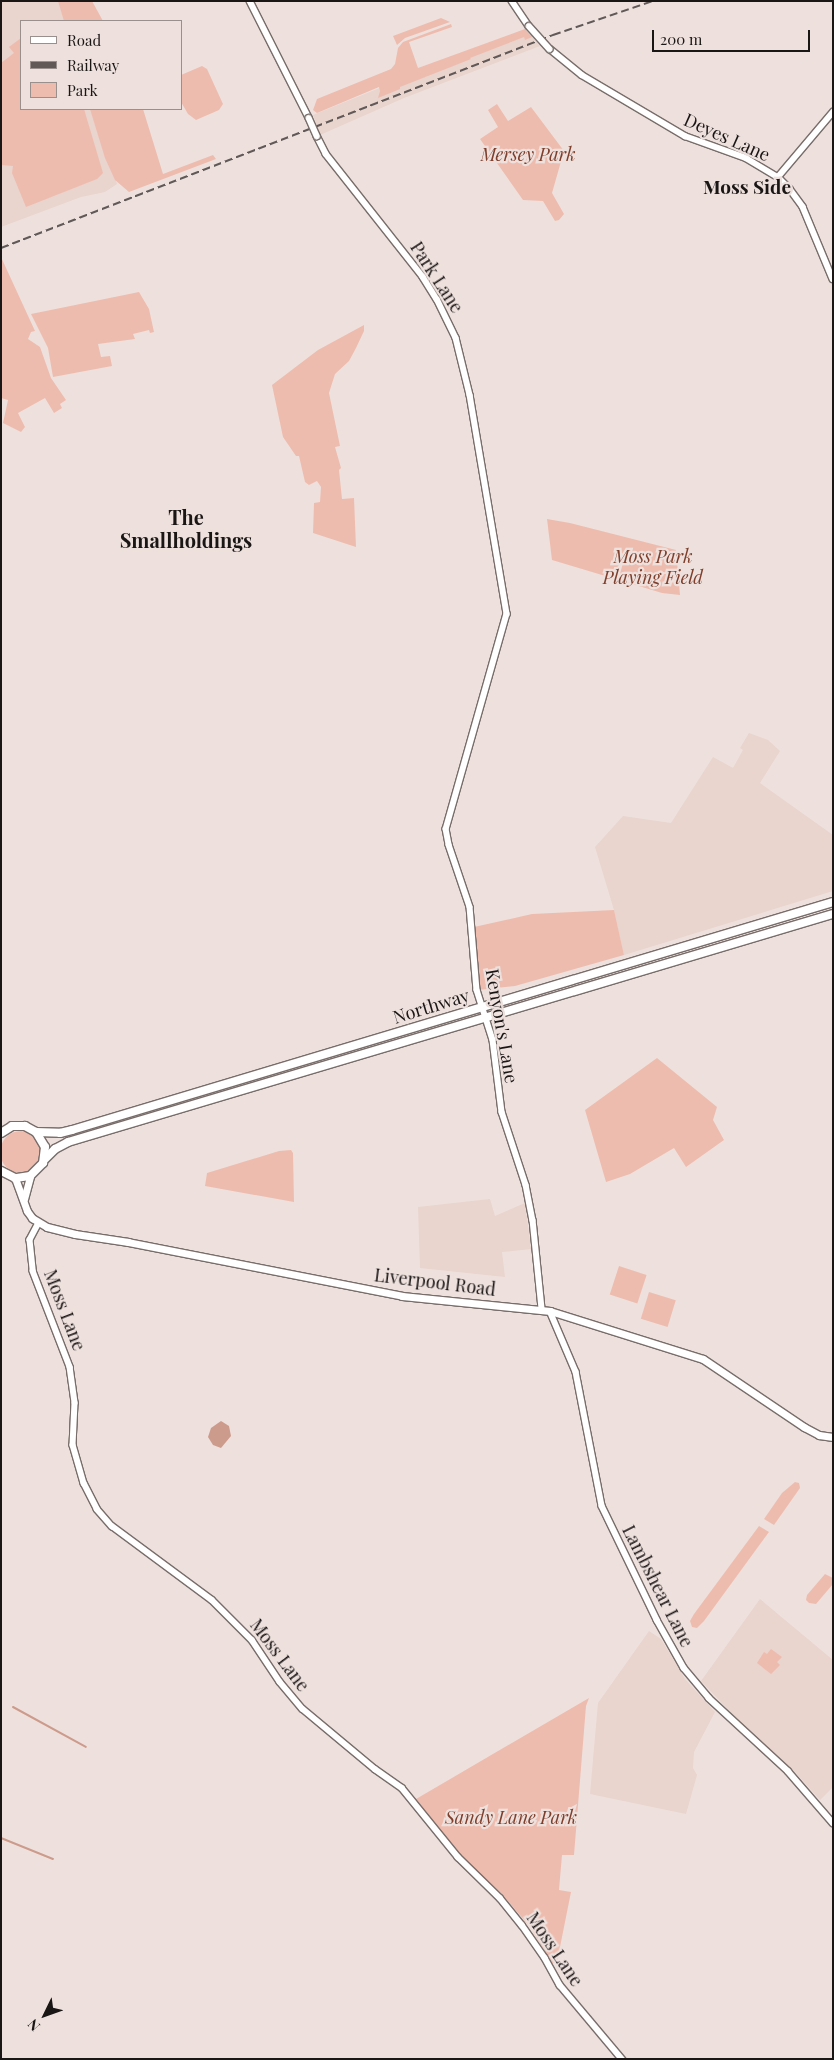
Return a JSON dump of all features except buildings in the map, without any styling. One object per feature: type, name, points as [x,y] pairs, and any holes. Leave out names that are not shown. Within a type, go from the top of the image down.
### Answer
[{"type":"highway","name":"Northway","points":[[1,1133],[18,1125],[36,1132],[60,1133],[72,1130],[833,902]]},
{"type":"highway","name":"Northway","points":[[30,1176],[39,1169],[57,1148],[68,1142],[833,914]]},
{"type":"highway","points":[[36,1132],[45,1147],[45,1160]]},
{"type":"highway","points":[[2,1172],[15,1178],[30,1176]]},
{"type":"main road","points":[[24,1199],[30,1176]]},
{"type":"main road","points":[[15,1178],[27,1211],[39,1223]]},
{"type":"main road","name":"Liverpool Road","points":[[39,1223],[75,1234],[128,1242],[402,1296],[550,1311],[703,1359],[804,1427],[819,1435],[833,1437]]},
{"type":"street","name":"Park Lane","points":[[250,1],[330,159],[423,277],[450,324],[465,372],[507,606]]},
{"type":"street","name":"Deyes Lane","points":[[512,1],[529,26],[550,49],[582,75],[693,141],[740,155],[778,177],[790,189],[803,207],[833,279]]},
{"type":"street","points":[[778,177],[833,112]]},
{"type":"street","name":"Kenyon's Lane","points":[[507,606],[506,622],[494,655],[446,829],[449,845],[470,907],[477,990],[494,1046],[502,1112],[526,1185],[533,1220],[542,1309]]},
{"type":"street","name":"Moss Lane","points":[[39,1223],[30,1240],[33,1271],[70,1367],[75,1403],[73,1445],[84,1483],[98,1509],[112,1526],[212,1600],[252,1640],[280,1682],[303,1709],[375,1769],[402,1788],[458,1857],[500,1898],[522,1925],[546,1958],[560,1985],[622,2059]]},
{"type":"street","name":"Lambshear Lane","points":[[550,1311],[576,1372],[602,1506],[657,1620],[684,1668],[709,1698],[788,1771],[833,1823]]},
{"type":"shaded area","points":[[1,1],[64,1],[69,20],[20,20],[20,110],[94,110],[117,184],[105,192],[81,197],[1,227]]},
{"type":"shaded area","points":[[525,29],[540,46],[404,98],[320,135],[313,115]]},
{"type":"shaded area","points":[[749,733],[768,740],[780,751],[760,783],[833,835],[833,891],[624,955],[614,910],[595,847],[623,816],[671,823],[713,757],[733,768],[743,750],[740,748]]},
{"type":"shaded area","points":[[490,1199],[495,1216],[525,1203],[531,1249],[502,1252],[505,1277],[420,1268],[418,1207]]},
{"type":"shaded area","points":[[221,1421],[229,1426],[231,1436],[221,1448],[213,1445],[208,1437],[211,1428]]},
{"type":"shaded area","points":[[760,1599],[833,1660],[833,1787],[820,1800],[796,1773],[738,1720],[701,1681]]},
{"type":"shaded area","points":[[649,1631],[661,1639],[685,1679],[715,1712],[694,1752],[693,1768],[697,1775],[686,1814],[590,1794],[598,1703]]},
{"type":"green space","points":[[58,1],[92,1],[102,20],[64,20]]},
{"type":"green space","points":[[441,18],[450,22],[405,38],[397,45],[393,36]]},
{"type":"green space","points":[[451,24],[452,27],[409,42],[418,68],[525,29],[532,37],[525,40],[524,37],[470,58],[378,98],[379,87],[317,113],[313,110],[317,99],[391,69],[395,64],[398,48],[403,42]]},
{"type":"green space","points":[[20,39],[20,110],[84,110],[103,173],[97,179],[26,207],[12,173],[13,166],[1,165],[1,63],[14,53],[9,47]]},
{"type":"green space","points":[[202,66],[207,69],[223,104],[219,110],[196,120],[188,114],[182,104],[182,75]]},
{"type":"green space","name":"Mersey Park","points":[[497,104],[508,121],[531,107],[564,151],[552,193],[564,214],[559,220],[555,221],[543,201],[523,200],[480,139],[498,127],[488,110]]},
{"type":"green space","points":[[90,110],[143,110],[163,174],[213,155],[216,159],[129,192],[115,180],[105,158]]},
{"type":"green space","points":[[1,257],[35,331],[31,332],[28,339],[40,347],[51,378],[66,400],[60,404],[62,408],[54,413],[45,398],[18,413],[25,427],[21,432],[3,423],[8,400],[1,398]]},
{"type":"green space","points":[[139,292],[149,309],[154,332],[150,333],[149,330],[133,334],[135,339],[98,344],[101,357],[110,356],[112,366],[53,377],[48,348],[31,314]]},
{"type":"green space","points":[[364,325],[364,331],[356,348],[349,361],[335,374],[329,393],[340,446],[335,447],[341,468],[339,470],[342,499],[354,498],[356,547],[313,533],[314,503],[320,502],[321,487],[317,481],[309,485],[305,482],[299,456],[296,456],[283,437],[272,385],[318,350]]},
{"type":"green space","name":"Moss Park Playing Field","points":[[547,519],[676,550],[680,595],[662,593],[552,560]]},
{"type":"green space","points":[[614,910],[624,955],[515,986],[478,990],[474,927],[532,914]]},
{"type":"green space","points":[[657,1058],[717,1107],[713,1120],[724,1140],[686,1167],[674,1148],[630,1174],[606,1182],[585,1110]]},
{"type":"green space","points":[[25,1131],[33,1134],[39,1140],[42,1152],[39,1164],[33,1170],[17,1173],[9,1170],[3,1164],[0,1148],[3,1140],[9,1134]]},
{"type":"green space","points":[[291,1150],[293,1153],[294,1202],[205,1186],[207,1173],[279,1151]]},
{"type":"green space","points":[[619,1266],[647,1275],[637,1303],[610,1295]]},
{"type":"green space","points":[[649,1292],[676,1300],[668,1327],[641,1319]]},
{"type":"green space","points":[[795,1482],[799,1483],[800,1488],[774,1525],[764,1519],[782,1493]]},
{"type":"green space","points":[[759,1526],[769,1532],[704,1621],[697,1628],[692,1627],[690,1621],[694,1614]]},
{"type":"green space","points":[[825,1574],[833,1578],[833,1584],[816,1604],[809,1603],[806,1600],[807,1595]]},
{"type":"green space","points":[[771,1649],[782,1657],[777,1662],[780,1665],[771,1674],[757,1663],[764,1652],[767,1654]]},
{"type":"green space","name":"Sandy Lane Park","points":[[589,1698],[586,1706],[574,1855],[562,1855],[559,1890],[571,1892],[557,1962],[552,1963],[530,1927],[502,1894],[458,1853],[416,1799]]},
{"type":"waterway","points":[[13,1707],[86,1747]]},
{"type":"waterway","points":[[1,1838],[53,1859]]},
{"type":"railway","points":[[1,248],[553,35],[653,1]]},
{"type":"district","name":"Moss Side","points":[[747,187]]},
{"type":"district","name":"The Smallholdings","points":[[186,528]]}]
